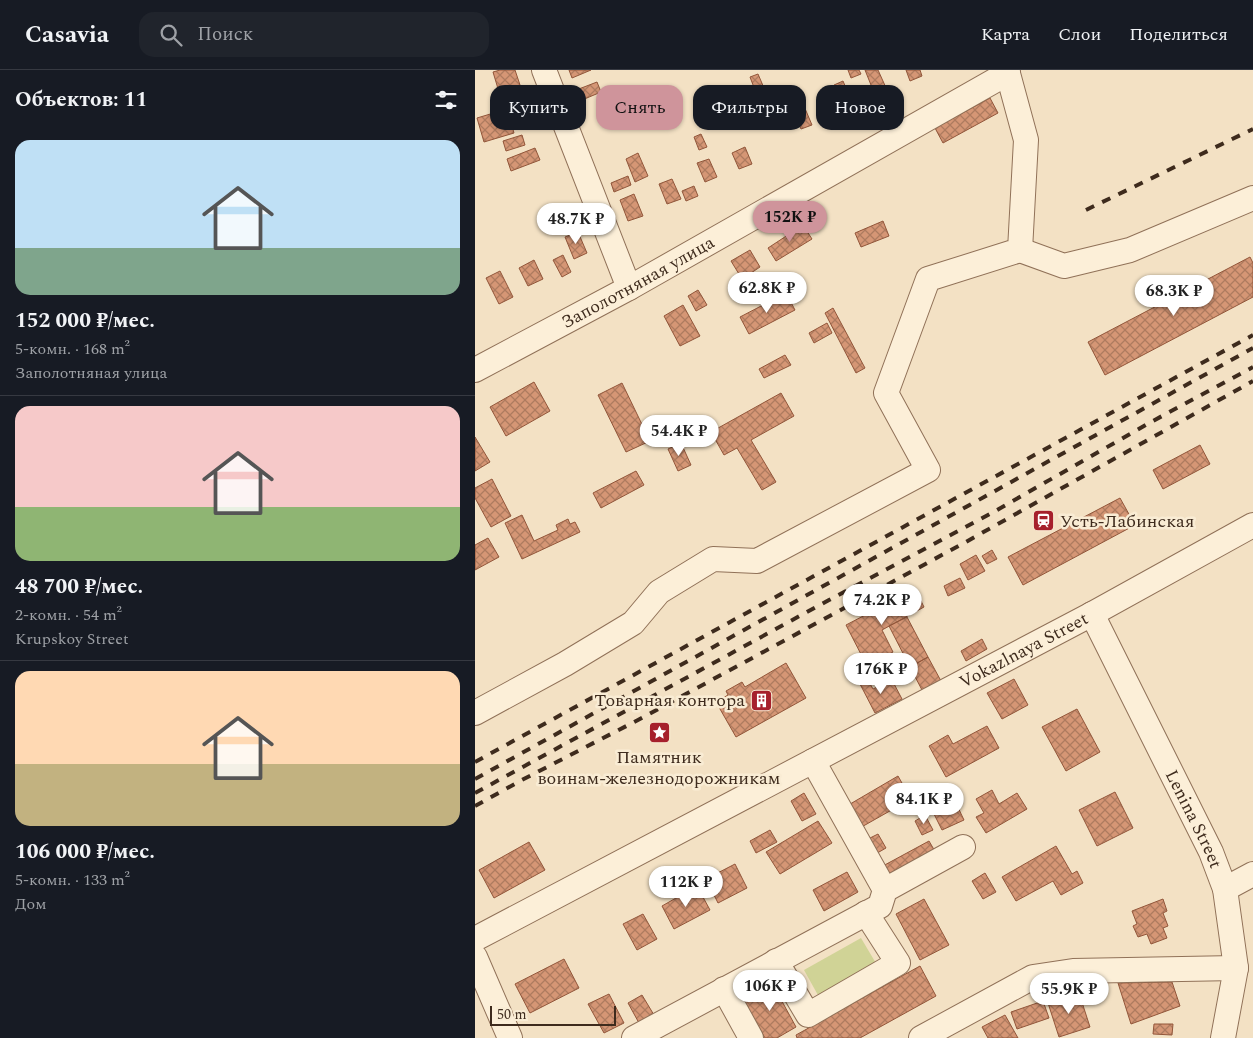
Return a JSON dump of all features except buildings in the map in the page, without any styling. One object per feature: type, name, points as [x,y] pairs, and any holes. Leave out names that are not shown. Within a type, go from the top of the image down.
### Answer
[{"type":"street","points":[[544,70],[629,288]]},
{"type":"street","points":[[1008,72],[1026,140],[1020,250]]},
{"type":"street","name":"Заполотняная улица","points":[[475,370],[629,288],[1008,72]]},
{"type":"street","points":[[475,713],[565,664],[633,623],[659,592],[713,560],[757,561],[928,470],[886,393],[928,279],[1020,250],[1064,266],[1129,250],[1253,198]]},
{"type":"street","name":"Vokazlnaya Street","points":[[475,940],[1092,614],[1253,525]]},
{"type":"street","name":"Lenina Street","points":[[1092,614],[1211,852],[1225,889],[1236,968],[1223,1038]]},
{"type":"street","points":[[813,761],[885,890]]},
{"type":"street","points":[[634,1038],[880,906],[885,890],[963,847]]},
{"type":"street","points":[[1225,889],[1253,874]]},
{"type":"street","points":[[776,961],[808,1015],[898,963],[866,913]]},
{"type":"street","points":[[475,957],[510,1038]]},
{"type":"street","points":[[921,1038],[1033,977],[1073,971],[1236,968]]},
{"type":"street","points":[[724,989],[751,1038]]},
{"type":"green space","points":[[861,938],[877,965],[819,997],[804,970]]},
{"type":"railway","points":[[1086,210],[1253,129]]},
{"type":"railway","points":[[475,762],[1253,335]]},
{"type":"railway","points":[[475,779],[1253,348]]},
{"type":"railway","points":[[475,793],[990,514],[1151,422],[1253,367]]},
{"type":"railway","points":[[475,806],[964,543],[1253,381]]},
{"type":"place","name":"Усть-Лабинская","points":[[1044,521]]},
{"type":"place","name":"Товарная контора","points":[[761,700]]},
{"type":"place","name":"Памятник воинам-железнодорожникам","points":[[659,732]]}]
